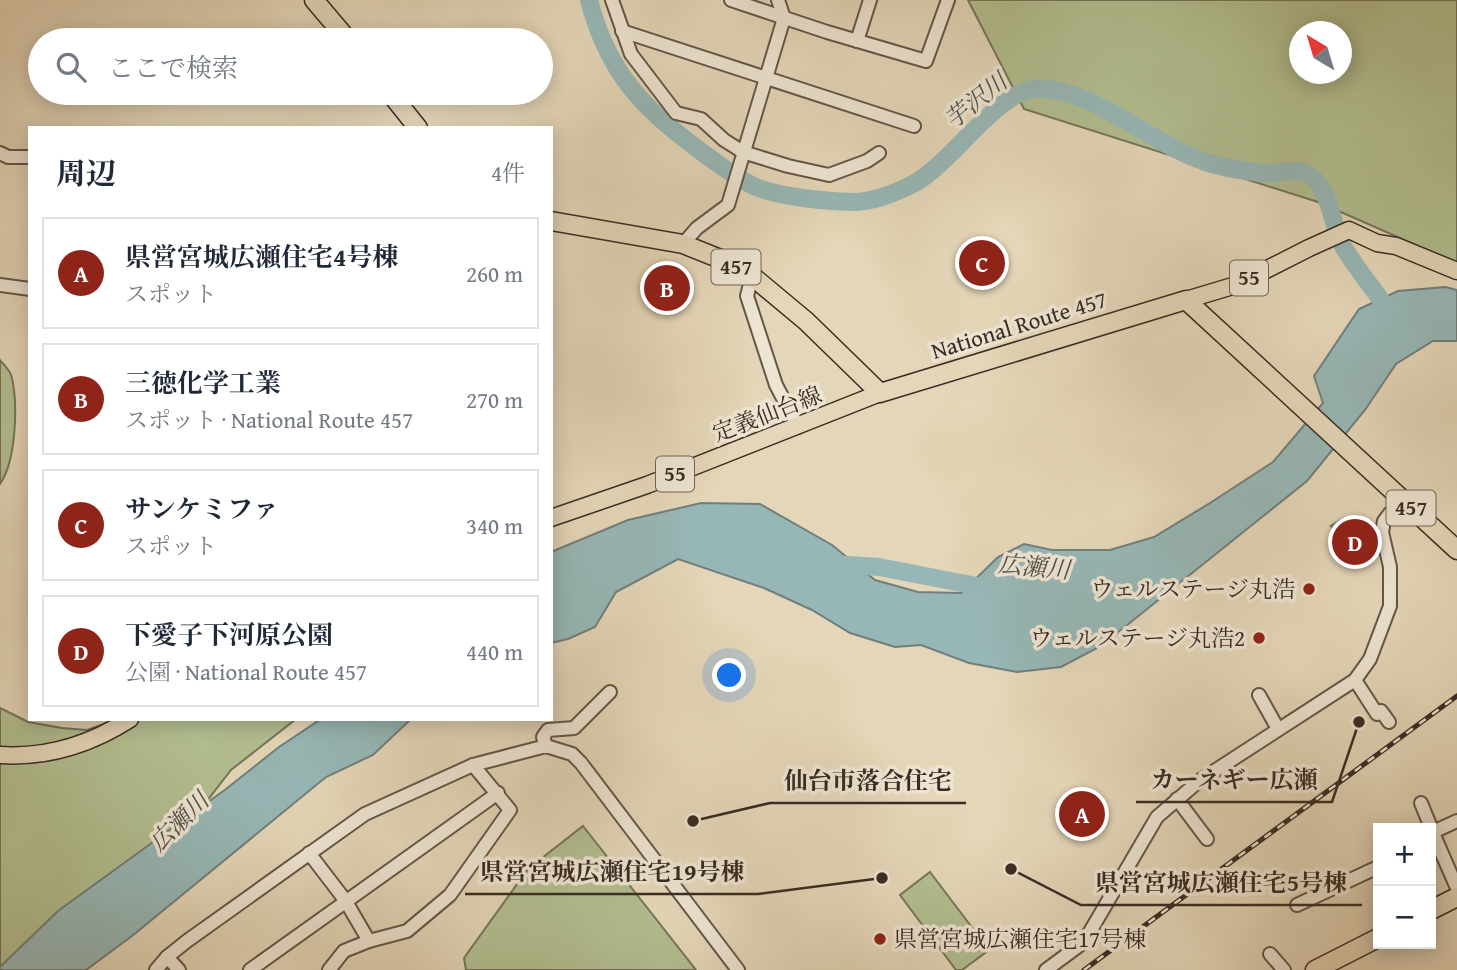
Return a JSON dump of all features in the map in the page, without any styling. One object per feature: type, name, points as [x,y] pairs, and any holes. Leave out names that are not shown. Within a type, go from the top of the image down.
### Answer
[{"type":"highway","points":[[314,0],[338,28]]},
{"type":"highway","points":[[400,105],[416,126]]},
{"type":"highway","name":"457","points":[[553,221],[684,244],[723,260],[752,276],[806,321],[880,393]]},
{"type":"highway","name":"457","points":[[1186,300],[1457,550]]},
{"type":"highway","name":"National Route 457","points":[[880,393],[1186,300]]},
{"type":"highway","points":[[1436,908],[1457,897]]},
{"type":"highway","points":[[1315,970],[1373,940]]},
{"type":"main road","name":"55","points":[[1186,300],[1236,285],[1349,230],[1377,243],[1396,246],[1457,271]]},
{"type":"main road","name":"定義仙台線","points":[[553,517],[647,485],[880,393]]},
{"type":"main road","points":[[0,755],[50,753],[87,741],[126,721]]},
{"type":"street","points":[[612,0],[631,54],[676,113],[701,119],[743,155],[829,174],[866,162],[879,153]]},
{"type":"street","points":[[731,0],[926,61],[948,0]]},
{"type":"street","points":[[684,244],[697,228],[728,205],[784,18],[778,0]]},
{"type":"street","points":[[856,41],[870,0]]},
{"type":"street","points":[[622,30],[914,126]]},
{"type":"street","points":[[0,153],[8,157],[28,157]]},
{"type":"street","points":[[752,276],[747,296],[776,385],[797,427]]},
{"type":"street","points":[[0,285],[28,289]]},
{"type":"street","points":[[1046,970],[1084,942],[1157,817],[1199,781],[1355,680],[1370,659],[1385,629],[1390,606],[1390,567],[1382,532],[1384,521],[1390,513],[1407,505]]},
{"type":"street","points":[[1355,680],[1377,714],[1381,711],[1389,723]]},
{"type":"street","points":[[546,746],[543,737],[548,730],[574,728],[610,692]]},
{"type":"street","points":[[1259,695],[1278,729]]},
{"type":"street","points":[[156,970],[167,957],[365,814],[473,765],[546,746],[572,754],[581,763],[738,970]]},
{"type":"street","points":[[329,970],[344,951],[407,931],[450,895],[510,810],[473,765]]},
{"type":"street","points":[[250,970],[498,793]]},
{"type":"street","points":[[1177,799],[1207,839]]},
{"type":"street","points":[[1421,803],[1428,823]]},
{"type":"street","points":[[1436,836],[1457,821]]},
{"type":"street","points":[[1436,844],[1457,888]]},
{"type":"street","points":[[309,853],[345,900],[369,942]]},
{"type":"street","points":[[1297,905],[1373,869]]},
{"type":"street","points":[[1270,954],[1284,970]]},
{"type":"street","points":[[167,957],[179,970]]},
{"type":"green space","points":[[968,0],[1457,0],[1457,263],[1318,202],[1024,109]]},
{"type":"green space","points":[[0,360],[11,375],[15,418],[9,462],[0,484]]},
{"type":"green space","points":[[1359,516],[1370,557],[1362,563],[1331,526],[1344,518]]},
{"type":"green space","points":[[0,708],[28,722],[87,730],[112,721],[293,721],[231,770],[193,819],[0,970]]},
{"type":"green space","points":[[583,826],[696,970],[466,970],[464,958],[528,869]]},
{"type":"green space","points":[[930,872],[989,950],[962,970],[956,970],[900,895]]},
{"type":"water","points":[[1445,287],[1457,290],[1457,341],[1433,341],[1396,364],[1365,410],[1307,481],[1101,646],[1061,667],[1017,672],[969,663],[921,645],[895,647],[850,633],[812,610],[764,588],[678,559],[616,592],[595,627],[553,643],[553,551],[628,520],[701,503],[760,504],[832,545],[875,580],[918,592],[961,593],[998,557],[1024,544],[1052,550],[1110,550],[1154,537],[1273,462],[1323,403],[1314,376],[1359,309],[1398,291]]},
{"type":"water","points":[[318,721],[409,721],[373,755],[326,777],[132,936],[86,970],[0,970],[0,967],[58,911],[226,789],[279,747]]},
{"type":"waterway","name":"芋沢川","points":[[589,0],[612,59],[641,100],[695,147],[737,177],[766,191],[856,202],[884,196],[926,176],[1005,102],[1020,93],[1035,89],[1055,90],[1098,106],[1183,153],[1210,163],[1260,173],[1294,171],[1312,177],[1324,192],[1344,248],[1394,317]]},
{"type":"waterway","name":"広瀬川","points":[[833,564],[879,567],[992,589]]},
{"type":"railway","points":[[1084,970],[1457,696]]},
{"type":"place","name":"サンケミファ","points":[[982,263]]},
{"type":"place","name":"三徳化学工業","points":[[667,288]]},
{"type":"place","name":"下愛子下河原公園","points":[[1355,542]]},
{"type":"place","name":"ウェルステージ丸浩","points":[[1309,589]]},
{"type":"place","name":"ウェルステージ丸浩2","points":[[1259,638]]},
{"type":"place","name":"カーネギー広瀬","points":[[1359,722]]},
{"type":"place","name":"県営宮城広瀬住宅4号棟","points":[[1082,814]]},
{"type":"place","name":"仙台市落合住宅","points":[[693,821]]},
{"type":"place","name":"県営宮城広瀬住宅5号棟","points":[[1011,869]]},
{"type":"place","name":"県営宮城広瀬住宅19号棟","points":[[882,878]]},
{"type":"place","name":"県営宮城広瀬住宅17号棟","points":[[880,939]]}]
